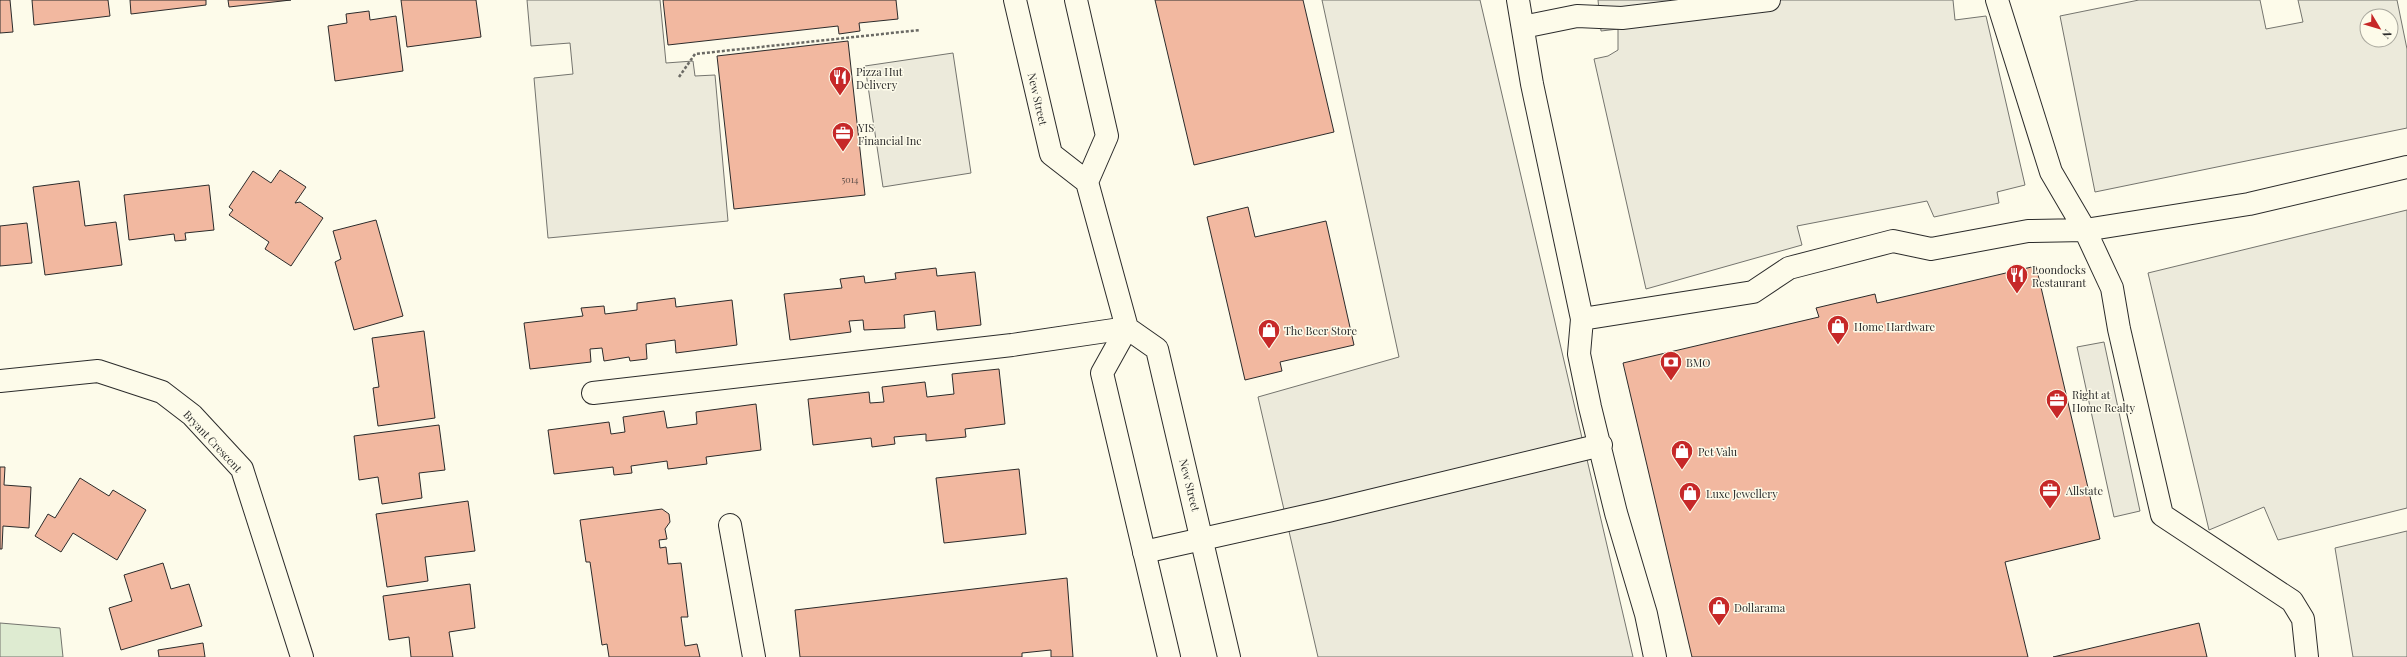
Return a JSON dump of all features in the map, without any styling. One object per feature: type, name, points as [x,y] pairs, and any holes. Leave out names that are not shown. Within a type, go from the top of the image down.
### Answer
[{"type":"main road","name":"New Street","points":[[1015,0],[1051,154],[1087,182]]},
{"type":"main road","points":[[1076,0],[1107,136],[1087,182],[1127,328],[1102,373],[1169,657]]},
{"type":"main road","points":[[1518,0],[1532,84],[1582,319],[1579,354],[1616,513],[1646,614],[1655,657]]},
{"type":"main road","points":[[1523,27],[1577,16],[1622,18],[1769,0]]},
{"type":"main road","points":[[1997,0],[2051,172],[2085,230],[2112,288],[2162,515],[2292,601],[2302,619],[2308,657]]},
{"type":"main road","points":[[1582,319],[1753,292],[1789,268],[1894,241],[1931,249],[2028,231],[2085,230],[2250,204],[2407,167]]},
{"type":"main road","name":"New Street","points":[[1127,328],[1157,349],[1203,539],[1229,657]]},
{"type":"main road","points":[[593,393],[1012,345],[1127,328]]},
{"type":"main road","name":"Bryant Crescent","points":[[0,381],[98,370],[162,392],[192,415],[242,469],[302,657]]},
{"type":"main road","points":[[1144,552],[1601,445]]},
{"type":"main road","points":[[730,525],[754,657]]},
{"type":"path","points":[[679,77],[695,54],[920,30]]},
{"type":"green space","points":[[0,623],[60,628],[63,657],[0,657]]},
{"type":"shaded area","points":[[527,0],[660,0],[666,63],[693,61],[695,76],[715,75],[728,221],[548,238],[534,78],[573,74],[570,43],[531,46]]},
{"type":"shaded area","points":[[1322,0],[1480,0],[1633,657],[1318,657],[1258,397],[1399,357]]},
{"type":"shaded area","points":[[1598,0],[1953,0],[1955,20],[1986,16],[2025,185],[1997,192],[1999,203],[1934,217],[1927,201],[1797,226],[1802,245],[1646,289],[1594,59],[1608,56],[1618,50],[1618,29],[1601,31]]},
{"type":"shaded area","points":[[2139,0],[2260,0],[2266,29],[2303,22],[2298,0],[2397,0],[2399,8],[2359,8],[2359,48],[2399,48],[2399,10],[2407,49],[2407,128],[2095,192],[2060,16]]},
{"type":"shaded area","points":[[953,53],[971,173],[883,187],[865,66]]},
{"type":"shaded area","points":[[2407,210],[2407,508],[2278,540],[2264,507],[2209,530],[2148,273]]},
{"type":"shaded area","points":[[2104,342],[2140,511],[2114,517],[2077,347]]},
{"type":"shaded area","points":[[2407,531],[2407,657],[2353,657],[2335,548]]},
{"type":"building","points":[[0,0],[10,0],[13,32],[0,33]]},
{"type":"building","points":[[32,0],[108,0],[110,16],[34,25]]},
{"type":"building","points":[[130,0],[206,0],[206,5],[131,14]]},
{"type":"building","points":[[228,0],[291,0],[229,7]]},
{"type":"building","points":[[401,0],[476,0],[481,37],[407,47]]},
{"type":"building","points":[[663,0],[896,0],[898,19],[859,23],[860,31],[839,34],[838,26],[668,45]]},
{"type":"building","points":[[1155,0],[1303,0],[1334,132],[1194,165]]},
{"type":"building","points":[[369,11],[370,20],[396,16],[403,71],[335,81],[328,26],[347,23],[346,14]]},
{"type":"building","points":[[848,41],[865,195],[734,209],[717,56]]},
{"type":"building","points":[[280,170],[306,187],[295,203],[300,202],[323,218],[291,266],[265,249],[269,242],[229,215],[233,210],[229,207],[253,171],[271,183]]},
{"type":"building","points":[[79,181],[85,226],[116,222],[122,265],[45,275],[33,187]]},
{"type":"building","points":[[209,185],[214,230],[185,233],[186,240],[175,241],[174,234],[129,240],[124,195]]},
{"type":"building","points":[[1248,207],[1255,237],[1326,221],[1354,345],[1280,362],[1282,371],[1245,380],[1207,217]]},
{"type":"building","points":[[376,220],[403,316],[354,330],[335,262],[341,259],[333,231]]},
{"type":"building","points":[[27,223],[32,263],[0,266],[0,226]]},
{"type":"building","points":[[2036,266],[2100,539],[2005,562],[2028,657],[1692,657],[1623,363],[1819,317],[1816,308],[1875,294],[1877,303]]},
{"type":"building","points":[[936,268],[937,276],[975,272],[981,325],[937,330],[935,311],[904,315],[905,328],[864,330],[863,320],[849,321],[851,332],[790,340],[784,294],[842,288],[840,279],[864,276],[865,283],[896,279],[895,273]]},
{"type":"building","points":[[675,298],[676,307],[732,300],[737,345],[676,353],[675,340],[646,344],[647,359],[630,361],[629,357],[604,361],[602,348],[590,349],[591,362],[530,369],[524,323],[583,316],[581,308],[604,306],[605,314],[637,310],[637,303]]},
{"type":"building","points":[[424,331],[435,418],[378,426],[373,388],[379,387],[372,338]]},
{"type":"building","points":[[999,369],[1005,424],[965,429],[966,437],[926,441],[926,434],[894,437],[895,444],[872,447],[871,438],[813,445],[808,399],[869,392],[870,403],[884,402],[882,387],[925,382],[927,397],[954,394],[952,374]]},
{"type":"building","points":[[756,404],[761,450],[706,457],[707,464],[668,469],[667,461],[631,466],[632,473],[614,475],[613,467],[554,474],[548,430],[609,422],[611,434],[625,432],[623,417],[664,411],[667,428],[697,424],[696,412]]},
{"type":"building","points":[[439,425],[445,470],[419,473],[422,498],[382,504],[378,477],[359,480],[354,436]]},
{"type":"building","points":[[0,467],[5,467],[4,485],[31,487],[29,528],[3,526],[2,549],[0,549]]},
{"type":"building","points":[[1019,469],[1026,534],[944,543],[936,478]]},
{"type":"building","points":[[80,478],[109,496],[113,490],[146,510],[117,560],[73,533],[61,552],[35,536],[48,514],[55,518]]},
{"type":"building","points":[[468,501],[475,551],[425,557],[428,581],[387,587],[376,514]]},
{"type":"building","points":[[662,509],[669,514],[670,522],[665,529],[667,539],[659,540],[660,548],[666,547],[668,564],[681,563],[688,617],[681,617],[685,646],[697,644],[700,657],[609,657],[607,644],[602,645],[590,562],[586,562],[580,520]]},
{"type":"building","points":[[163,563],[171,589],[189,584],[202,626],[121,650],[109,608],[132,601],[124,575]]},
{"type":"building","points":[[1067,578],[1073,657],[1051,657],[1051,650],[1022,653],[1022,657],[800,657],[795,610]]},
{"type":"building","points":[[470,584],[475,628],[449,632],[453,657],[411,657],[409,637],[389,640],[383,596]]},
{"type":"building","points":[[2199,623],[2207,657],[2053,657]]},
{"type":"building","points":[[203,643],[205,657],[159,657],[158,650]]},
{"type":"place","name":"Pizza Hut Delivery","points":[[840,96]]},
{"type":"place","name":"YIS Financial Inc","points":[[843,152]]},
{"type":"place","name":"Loondocks Restaurant","points":[[2017,294]]},
{"type":"place","name":"Home Hardware","points":[[1838,346]]},
{"type":"place","name":"The Beer Store","points":[[1269,350]]},
{"type":"place","name":"BMO","points":[[1671,382]]},
{"type":"place","name":"Right at Home Realty","points":[[2057,420]]},
{"type":"place","name":"Pet Valu","points":[[1682,470]]},
{"type":"place","name":"Allstate","points":[[2050,510]]},
{"type":"place","name":"Luxe Jewellery","points":[[1690,512]]},
{"type":"place","name":"Dollarama","points":[[1719,626]]}]
